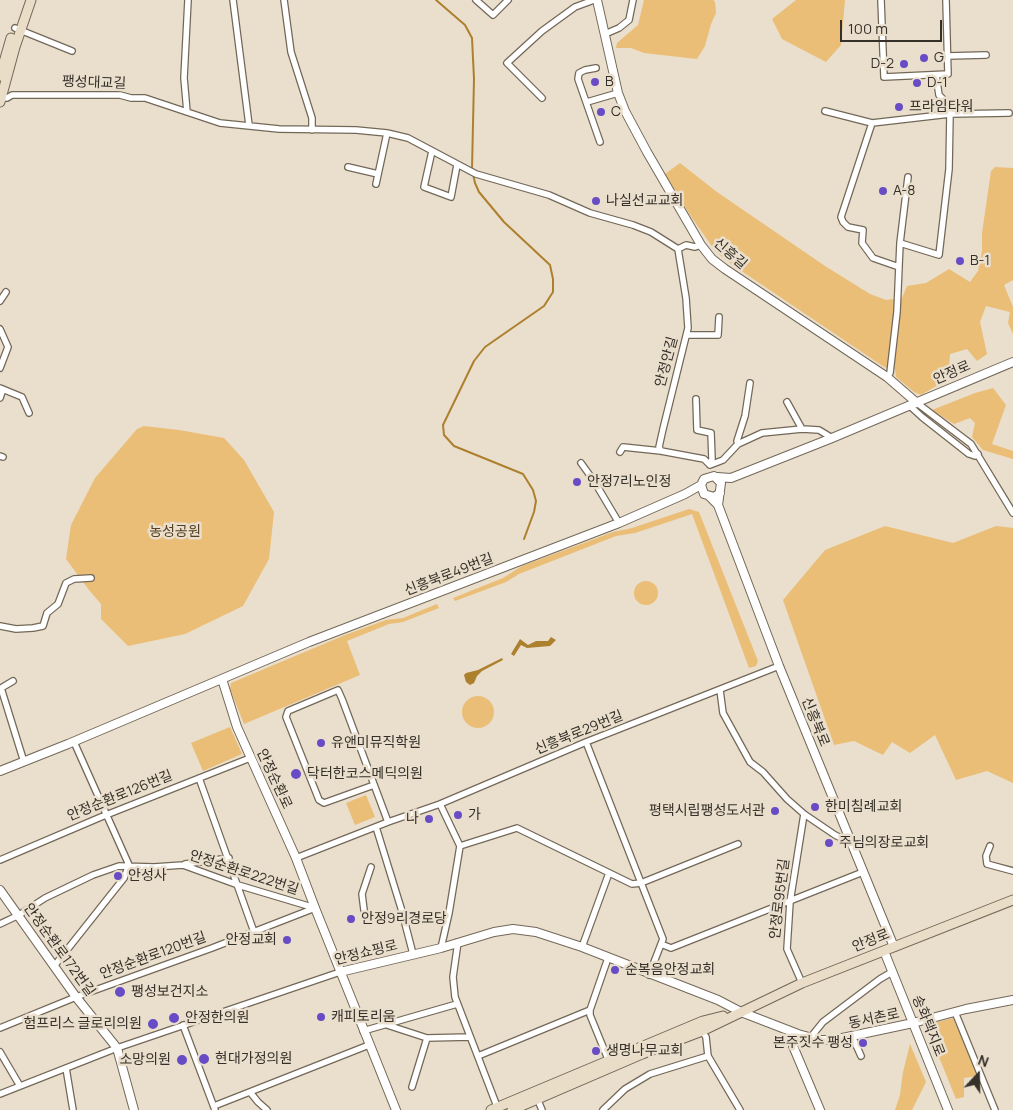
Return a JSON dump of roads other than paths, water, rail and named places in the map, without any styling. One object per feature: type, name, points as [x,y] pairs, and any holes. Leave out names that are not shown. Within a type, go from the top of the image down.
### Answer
[{"type":"main road","points":[[0,99],[25,0]]},
{"type":"main road","points":[[0,76],[31,0]]},
{"type":"main road","name":"안정로","points":[[610,1064],[702,1030],[802,983],[1013,900]]},
{"type":"main road","name":"안정로","points":[[495,1109],[536,1095],[610,1064],[703,1021],[740,1012]]},
{"type":"main road","name":"안정로","points":[[512,1110],[536,1095]]},
{"type":"street","points":[[187,112],[184,78],[188,0]]},
{"type":"street","points":[[233,0],[249,125]]},
{"type":"street","points":[[284,0],[291,52],[312,118],[312,130]]},
{"type":"street","points":[[476,0],[493,15],[508,0]]},
{"type":"street","name":"신흥길","points":[[542,98],[507,63],[542,31],[575,7],[595,0],[605,34],[618,93],[625,110],[701,245],[725,269],[887,377],[909,406],[971,444],[1013,513]]},
{"type":"street","points":[[605,34],[619,28],[629,20],[633,0]]},
{"type":"street","points":[[881,0],[884,77],[948,74],[946,0]]},
{"type":"street","points":[[18,29],[72,51]]},
{"type":"street","points":[[947,56],[986,55]]},
{"type":"street","points":[[596,68],[579,73],[578,79],[600,142]]},
{"type":"street","points":[[900,243],[939,255],[949,169],[950,114],[947,103],[939,95],[936,75]]},
{"type":"street","points":[[587,102],[618,93]]},
{"type":"street","name":"팽성대교길","points":[[0,99],[12,95],[120,95],[131,98],[145,98],[220,123],[280,129],[356,130],[387,133]]},
{"type":"street","points":[[825,111],[872,122],[950,114],[1011,113]]},
{"type":"street","points":[[872,122],[841,217],[848,227],[862,230],[862,243],[873,258],[899,267]]},
{"type":"street","points":[[376,184],[387,133],[408,138],[474,173],[549,195],[590,213],[651,232],[678,249],[686,245],[695,247],[701,245]]},
{"type":"street","points":[[432,151],[424,187],[451,197],[457,165]]},
{"type":"street","points":[[348,167],[378,174]]},
{"type":"street","points":[[887,377],[890,373],[894,340],[900,243],[908,177]]},
{"type":"street","name":"안정안길","points":[[661,452],[659,447],[663,429],[688,336],[686,298],[678,249]]},
{"type":"street","points":[[0,301],[6,292]]},
{"type":"street","points":[[688,336],[718,335],[719,317]]},
{"type":"street","points":[[0,329],[8,347],[0,368]]},
{"type":"street","name":"안정로","points":[[732,478],[1013,362]]},
{"type":"street","points":[[738,444],[737,441],[745,416],[750,383]]},
{"type":"street","points":[[0,398],[2,389],[22,397],[28,413]]},
{"type":"street","points":[[696,399],[697,430],[711,433],[712,459],[709,464]]},
{"type":"street","points":[[787,402],[802,429]]},
{"type":"street","points":[[909,406],[969,454],[975,456],[978,454]]},
{"type":"street","points":[[709,464],[723,460],[738,444],[762,433],[802,429],[819,430],[832,438]]},
{"type":"street","points":[[620,452],[623,448],[704,459],[709,464],[721,490],[718,504],[707,496],[701,485]]},
{"type":"street","points":[[581,462],[594,480],[619,523]]},
{"type":"street","points":[[714,477],[732,478]]},
{"type":"street","name":"신흥북로49번길","points":[[222,679],[318,638],[619,523],[685,494],[701,485],[704,478],[714,477]]},
{"type":"street","points":[[685,494],[707,496],[721,490],[732,478]]},
{"type":"street","name":"신흥북로","points":[[718,504],[779,666],[894,947]]},
{"type":"street","points":[[0,626],[16,629],[43,626],[47,613],[58,604],[66,583],[74,579],[91,578]]},
{"type":"street","name":"신흥북로29번길","points":[[296,858],[440,804],[586,742],[779,666]]},
{"type":"street","points":[[0,771],[74,742],[222,679]]},
{"type":"street","name":"안정순환로","points":[[222,679],[237,727],[296,858],[314,908],[396,1110]]},
{"type":"street","points":[[13,681],[1,688],[24,762]]},
{"type":"street","points":[[374,785],[324,803],[319,800],[286,717],[288,711],[338,690],[374,785],[388,822]]},
{"type":"street","points":[[720,690],[723,713],[750,762],[763,772],[787,800],[804,814],[835,835],[851,843]]},
{"type":"street","points":[[55,965],[124,878],[129,866],[74,742]]},
{"type":"street","points":[[586,742],[663,939],[649,975]]},
{"type":"street","name":"안정순환로126번길","points":[[0,860],[106,815],[250,758]]},
{"type":"street","points":[[199,778],[254,932]]},
{"type":"street","points":[[440,804],[460,846],[441,948]]},
{"type":"street","name":"안정로95번길","points":[[802,983],[787,949],[790,902],[804,814]]},
{"type":"street","points":[[376,827],[413,954]]},
{"type":"street","points":[[460,846],[516,828],[632,884],[641,883],[738,844]]},
{"type":"street","points":[[990,846],[986,856],[988,864],[1013,871]]},
{"type":"street","points":[[183,865],[229,858]]},
{"type":"street","name":"안정순환로222번길","points":[[0,924],[19,915],[45,898],[93,874],[119,866],[154,867],[183,865],[238,885],[314,908]]},
{"type":"street","points":[[364,910],[362,894],[370,866]]},
{"type":"street","points":[[661,944],[671,948],[863,872]]},
{"type":"street","points":[[582,947],[609,873]]},
{"type":"street","name":"안정순환로172번길","points":[[0,890],[76,997],[117,1048]]},
{"type":"street","name":"안정순환로120번길","points":[[0,1028],[76,997],[314,908]]},
{"type":"street","name":"안정쇼핑로","points":[[0,1094],[117,1048],[340,972],[441,948],[494,932],[513,929],[536,932],[582,947],[649,975],[718,1000],[740,1012]]},
{"type":"street","points":[[458,942],[453,977],[457,1004],[478,1056],[495,1109]]},
{"type":"street","name":"송화택지로","points":[[884,951],[948,1110]]},
{"type":"street","points":[[608,958],[590,1010],[590,1015],[610,1064]]},
{"type":"street","points":[[810,1038],[823,1022],[892,972]]},
{"type":"street","name":"동서촌로","points":[[740,1012],[810,1038],[833,1040],[1013,1000]]},
{"type":"street","points":[[363,1031],[457,1004]]},
{"type":"street","points":[[478,1056],[590,1010]]},
{"type":"street","points":[[955,1012],[994,1110]]},
{"type":"street","points":[[183,1025],[215,1108],[250,1092],[369,1045]]},
{"type":"street","points":[[386,1025],[427,1038],[470,1037]]},
{"type":"street","points":[[702,1030],[706,1037],[708,1056],[740,1110]]},
{"type":"street","points":[[798,1034],[793,1046],[820,1110]]},
{"type":"street","points":[[852,1036],[861,1056]]},
{"type":"street","points":[[412,1087],[427,1038]]},
{"type":"street","points":[[117,1048],[134,1110]]},
{"type":"street","points":[[0,1052],[20,1086]]},
{"type":"street","points":[[603,1110],[625,1089],[650,1074],[708,1056]]},
{"type":"street","points":[[66,1068],[74,1110]]},
{"type":"street","points":[[250,1092],[267,1110]]},
{"type":"street","points":[[536,1095],[542,1110]]},
{"type":"waterway","points":[[436,0],[465,25],[472,38],[474,79],[472,169]]},
{"type":"waterway","points":[[473,174],[479,192],[504,222],[550,265],[553,292],[544,306],[485,347],[474,361],[443,425],[444,435],[454,446],[523,474],[533,490],[536,501],[524,539]]},
{"type":"place","name":"G","points":[[924,58]]},
{"type":"place","name":"D-2","points":[[904,64]]},
{"type":"place","name":"B","points":[[595,82]]},
{"type":"place","name":"D-1","points":[[917,83]]},
{"type":"place","name":"프라임타워","points":[[899,107]]},
{"type":"place","name":"C","points":[[601,112]]},
{"type":"place","name":"A-8","points":[[883,191]]},
{"type":"place","name":"나실선교교회","points":[[596,201]]},
{"type":"place","name":"B-1","points":[[960,261]]},
{"type":"place","name":"안정7리노인정","points":[[577,482]]},
{"type":"place","name":"유앤미뮤직학원","points":[[321,743]]},
{"type":"place","name":"닥터한코스메딕의원","points":[[296,774]]},
{"type":"place","name":"한미침례교회","points":[[815,807]]},
{"type":"place","name":"평택시립팽성도서관","points":[[775,811]]},
{"type":"place","name":"가","points":[[458,815]]},
{"type":"place","name":"나","points":[[429,819]]},
{"type":"place","name":"주님의장로교회","points":[[829,843]]},
{"type":"place","name":"안성사","points":[[118,876]]},
{"type":"place","name":"안정9리경로당","points":[[351,919]]},
{"type":"place","name":"안정교회","points":[[287,940]]},
{"type":"place","name":"순복음안정교회","points":[[615,970]]},
{"type":"place","name":"팽성보건지소","points":[[120,992]]},
{"type":"place","name":"캐피토리움","points":[[321,1017]]},
{"type":"place","name":"안정한의원","points":[[174,1018]]},
{"type":"place","name":"험프리스 글로리의원","points":[[153,1024]]},
{"type":"place","name":"본주짓수 팽성","points":[[863,1043]]},
{"type":"place","name":"생명나무교회","points":[[596,1051]]},
{"type":"place","name":"현대가정의원","points":[[204,1059]]},
{"type":"place","name":"소망의원","points":[[182,1060]]},
{"type":"park label","name":"농성공원","points":[[175,532]]}]
